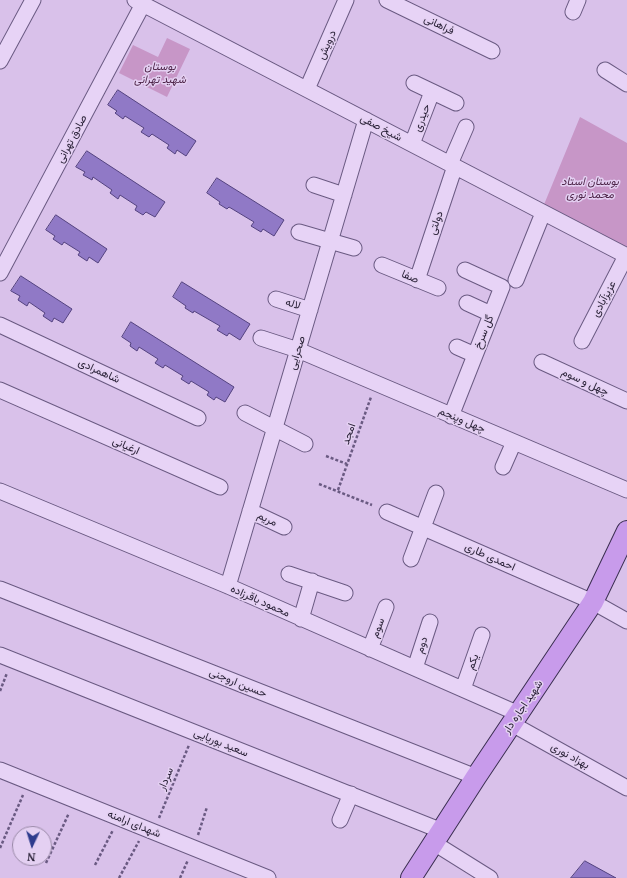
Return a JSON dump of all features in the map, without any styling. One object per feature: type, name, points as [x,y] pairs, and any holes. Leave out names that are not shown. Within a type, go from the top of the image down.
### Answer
[{"type":"main road","name":"شهید اجاره دار","points":[[411,878],[476,777],[593,602],[627,532]]},
{"type":"street","points":[[0,61],[33,0]]},
{"type":"street","name":"درویش","points":[[307,90],[346,0]]},
{"type":"street","name":"فراهانی","points":[[387,0],[492,51]]},
{"type":"street","name":"شیخ صفی","points":[[139,2],[627,256]]},
{"type":"street","name":"صادق تهرانی","points":[[0,273],[139,2]]},
{"type":"street","points":[[605,70],[627,84]]},
{"type":"street","points":[[414,84],[456,103]]},
{"type":"street","name":"حیدری","points":[[412,144],[432,92]]},
{"type":"street","name":"صحرایی","points":[[228,586],[366,120]]},
{"type":"street","name":"دولتی","points":[[417,280],[452,165],[466,127]]},
{"type":"street","points":[[314,185],[344,195]]},
{"type":"street","points":[[516,280],[543,213]]},
{"type":"street","points":[[299,232],[354,248]]},
{"type":"street","name":"عزیزآبادی","points":[[582,341],[627,256]]},
{"type":"street","name":"صفا","points":[[382,265],[438,288]]},
{"type":"street","name":"گل سرخ","points":[[451,416],[502,287],[465,270]]},
{"type":"street","name":"لاله","points":[[276,299],[310,310]]},
{"type":"street","points":[[467,303],[491,314]]},
{"type":"street","name":"شاهمرادی","points":[[0,325],[198,418]]},
{"type":"street","name":"چهل وپنجم","points":[[261,338],[298,350],[627,490]]},
{"type":"street","points":[[457,347],[475,355]]},
{"type":"street","name":"چهل و سوم","points":[[542,362],[627,401]]},
{"type":"street","name":"ارغیانی","points":[[0,390],[220,487]]},
{"type":"street","points":[[245,413],[305,444]]},
{"type":"street","points":[[503,467],[514,442]]},
{"type":"street","name":"محمود باقرزاده","points":[[0,491],[228,586],[463,689],[516,719]]},
{"type":"street","points":[[411,559],[436,493]]},
{"type":"street","name":"مریم","points":[[250,511],[284,527]]},
{"type":"street","name":"احمدی طاری","points":[[387,512],[593,602],[627,621]]},
{"type":"street","points":[[289,574],[345,593]]},
{"type":"street","points":[[301,619],[312,582]]},
{"type":"street","name":"حسین اروجنی","points":[[0,589],[476,777]]},
{"type":"street","name":"سوم","points":[[370,649],[386,607]]},
{"type":"street","name":"دوم","points":[[415,668],[430,622]]},
{"type":"street","name":"یکم","points":[[463,689],[482,635]]},
{"type":"street","name":"سعید بوریایی","points":[[0,655],[351,794],[438,837],[490,878]]},
{"type":"street","name":"بهزاد نوری","points":[[516,719],[627,788]]},
{"type":"street","name":"شهدای ارامنه","points":[[0,770],[268,878]]},
{"type":"street","points":[[340,820],[351,794]]},
{"type":"path","name":"امجد","points":[[338,490],[375,383]]},
{"type":"path","points":[[326,456],[347,464]]},
{"type":"path","points":[[318,484],[338,490],[372,505]]},
{"type":"path","name":"سردار","points":[[119,878],[149,830],[195,732]]},
{"type":"path","points":[[0,848],[29,781]]},
{"type":"path","points":[[52,850],[74,800]]},
{"type":"path","points":[[194,848],[208,807]]},
{"type":"path","points":[[95,865],[120,818]]},
{"type":"green space","name":"بوستان شهید تهرانی","points":[[167,38],[190,49],[167,97],[119,73],[133,45],[158,57]]},
{"type":"green space","name":"بوستان استاد محمد نوری","points":[[580,117],[627,143],[627,249],[543,207]]},
{"type":"building","points":[[118,90],[196,141],[186,156],[177,150],[175,154],[167,148],[169,145],[152,134],[149,137],[141,132],[144,128],[125,116],[123,119],[115,113],[117,111],[108,105]]},
{"type":"building","points":[[87,151],[165,202],[155,217],[146,212],[143,215],[135,210],[137,206],[120,195],[118,199],[110,193],[112,190],[93,177],[92,180],[83,175],[85,172],[76,167]]},
{"type":"building","points":[[217,178],[284,220],[274,236],[263,229],[261,232],[251,226],[254,222],[229,207],[227,209],[207,193]]},
{"type":"building","points":[[56,215],[107,249],[98,263],[89,257],[87,261],[78,255],[80,252],[64,242],[62,245],[53,239],[55,236],[46,230]]},
{"type":"building","points":[[21,276],[72,309],[63,323],[54,318],[52,322],[43,316],[45,313],[29,302],[27,306],[18,300],[20,296],[11,291]]},
{"type":"building","points":[[182,282],[250,324],[240,340],[229,333],[227,336],[217,330],[220,326],[194,311],[193,313],[173,297]]},
{"type":"building","points":[[131,322],[234,387],[225,402],[216,397],[214,400],[207,395],[209,392],[191,381],[189,384],[181,379],[183,376],[165,365],[163,368],[155,363],[158,359],[139,347],[137,351],[130,346],[131,343],[122,337]]},
{"type":"building","points":[[585,861],[616,878],[571,878]]}]
